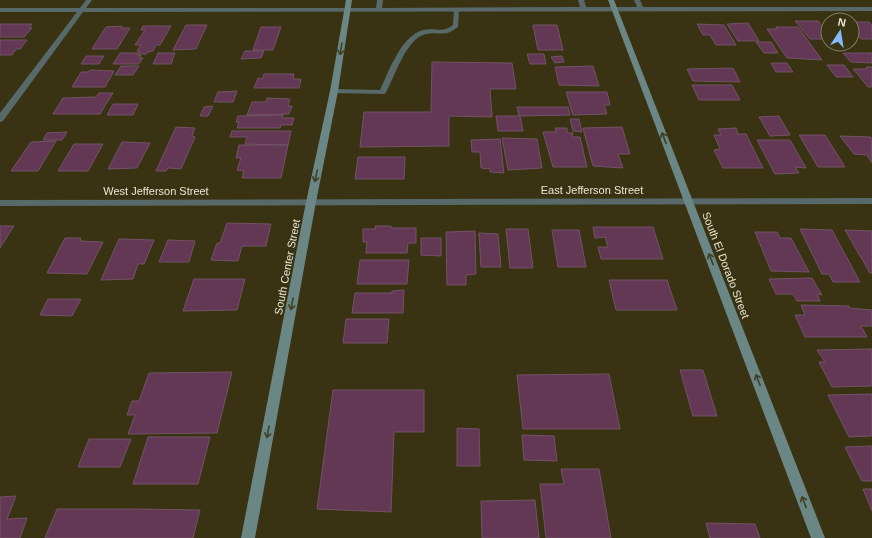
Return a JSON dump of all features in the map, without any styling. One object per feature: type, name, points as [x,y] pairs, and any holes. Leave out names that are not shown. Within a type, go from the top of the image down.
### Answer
[{"type":"main road","name":"South Center Street","points":[[248,538],[311,202],[334,91],[348,5]]},
{"type":"main road","name":"South El Dorado Street","points":[[613,5],[818,538]]},
{"type":"street","points":[[0,119],[89,0]]},
{"type":"street","points":[[317,10],[320,0]]},
{"type":"street","points":[[379,10],[380,0]]},
{"type":"street","points":[[581,0],[584,10]]},
{"type":"street","points":[[637,0],[641,10]]},
{"type":"street","points":[[0,10],[317,10],[348,5],[379,10],[584,10],[613,5],[641,10],[872,9]]},
{"type":"street","points":[[334,91],[382,92],[408,42],[424,32],[448,32],[456,26],[456,10]]},
{"type":"street","name":"East Jefferson Street","points":[[311,202],[872,201]]},
{"type":"street","name":"West Jefferson Street","points":[[0,203],[311,202]]},
{"type":"building","points":[[795,21],[818,21],[820,23],[820,39],[810,39]]},
{"type":"building","points":[[860,22],[869,22],[872,25],[872,39],[861,39]]},
{"type":"building","points":[[748,23],[759,41],[738,41],[727,24]]},
{"type":"building","points":[[0,24],[32,24],[29,28],[32,28],[24,37],[0,37]]},
{"type":"building","points":[[697,24],[724,25],[736,45],[716,45],[710,35],[703,35]]},
{"type":"building","points":[[186,25],[207,25],[196,49],[173,50]]},
{"type":"building","points":[[533,25],[557,25],[563,50],[538,50]]},
{"type":"building","points":[[122,26],[121,28],[130,28],[117,49],[92,49],[106,27]]},
{"type":"building","points":[[143,26],[171,26],[160,45],[156,45],[153,51],[146,54],[139,54],[139,51],[137,51],[141,45],[135,45],[145,30],[141,30]]},
{"type":"building","points":[[261,27],[281,27],[273,50],[253,50]]},
{"type":"building","points":[[776,27],[798,27],[822,60],[787,58],[767,29],[777,29]]},
{"type":"building","points":[[0,40],[27,40],[20,49],[16,49],[12,55],[0,55]]},
{"type":"building","points":[[756,42],[771,42],[778,53],[764,53]]},
{"type":"building","points":[[245,51],[264,51],[261,58],[241,59]]},
{"type":"building","points":[[120,53],[138,53],[137,55],[141,55],[139,58],[143,58],[139,64],[113,64]]},
{"type":"building","points":[[158,53],[175,53],[171,64],[153,64]]},
{"type":"building","points":[[843,53],[872,53],[872,63],[851,62]]},
{"type":"building","points":[[527,54],[544,54],[546,64],[530,64]]},
{"type":"building","points":[[86,56],[104,56],[99,64],[81,64]]},
{"type":"building","points":[[562,56],[564,62],[555,63],[551,57]]},
{"type":"building","points":[[432,62],[512,63],[516,89],[490,89],[492,117],[449,116],[449,146],[360,147],[364,112],[431,112]]},
{"type":"building","points":[[771,63],[787,63],[793,72],[776,72]]},
{"type":"building","points":[[827,65],[844,65],[853,77],[836,77]]},
{"type":"building","points":[[121,66],[139,66],[133,75],[115,75]]},
{"type":"building","points":[[593,66],[599,86],[559,85],[555,67]]},
{"type":"building","points":[[866,67],[872,67],[872,87],[868,87],[853,69],[867,69]]},
{"type":"building","points":[[733,68],[740,82],[693,81],[687,69]]},
{"type":"building","points":[[90,70],[114,71],[105,87],[72,87],[81,72],[88,72]]},
{"type":"building","points":[[264,74],[294,74],[293,79],[301,79],[299,88],[254,88],[258,78],[262,79]]},
{"type":"building","points":[[692,85],[732,85],[740,100],[699,100]]},
{"type":"building","points":[[237,91],[233,102],[214,102],[218,92]]},
{"type":"building","points":[[566,92],[607,92],[610,105],[604,105],[607,114],[573,115]]},
{"type":"building","points":[[99,93],[113,93],[100,114],[53,114],[63,98],[96,97]]},
{"type":"building","points":[[267,98],[290,99],[288,106],[292,106],[289,114],[247,115],[252,102],[266,102]]},
{"type":"building","points":[[113,104],[138,104],[133,115],[107,115]]},
{"type":"building","points":[[213,106],[208,116],[200,116],[204,107]]},
{"type":"building","points":[[517,107],[568,107],[570,115],[519,116]]},
{"type":"building","points":[[283,115],[282,118],[294,118],[292,125],[281,125],[280,128],[237,128],[239,122],[236,122],[238,116]]},
{"type":"building","points":[[496,116],[520,116],[523,131],[498,131]]},
{"type":"building","points":[[779,116],[790,135],[770,136],[759,117]]},
{"type":"building","points":[[570,119],[579,119],[582,132],[573,131]]},
{"type":"building","points":[[176,127],[195,128],[192,136],[195,137],[181,169],[168,168],[166,171],[156,171]]},
{"type":"building","points":[[622,127],[630,154],[618,154],[623,168],[593,166],[583,128]]},
{"type":"building","points":[[555,128],[567,128],[567,133],[573,133],[572,137],[580,137],[587,167],[553,167],[543,132],[556,132]]},
{"type":"building","points":[[736,128],[738,134],[746,134],[763,168],[723,168],[714,150],[720,149],[714,135],[721,135],[718,129]]},
{"type":"building","points":[[232,131],[291,131],[288,145],[245,144],[247,137],[230,137]]},
{"type":"building","points":[[67,132],[62,140],[43,140],[47,133]]},
{"type":"building","points":[[799,135],[825,135],[845,167],[818,167]]},
{"type":"building","points":[[840,136],[871,137],[872,163],[867,155],[854,154]]},
{"type":"building","points":[[502,138],[537,139],[542,168],[508,170]]},
{"type":"building","points":[[500,139],[504,173],[490,172],[490,169],[481,168],[480,152],[472,152],[471,140]]},
{"type":"building","points":[[757,140],[790,140],[806,168],[795,167],[799,173],[775,174]]},
{"type":"building","points":[[56,141],[38,171],[11,171],[31,142]]},
{"type":"building","points":[[122,142],[150,143],[137,168],[108,169]]},
{"type":"building","points":[[74,144],[103,144],[88,171],[58,171]]},
{"type":"building","points":[[239,145],[288,145],[281,178],[242,178],[244,171],[237,170],[241,158],[236,158]]},
{"type":"building","points":[[358,157],[405,157],[404,179],[355,179]]},
{"type":"building","points":[[227,223],[271,224],[266,246],[242,246],[238,261],[211,260],[217,243],[220,243]]},
{"type":"building","points":[[0,226],[14,226],[0,248]]},
{"type":"building","points":[[375,226],[391,226],[391,228],[416,228],[416,243],[408,243],[407,253],[366,253],[367,242],[363,242],[363,229],[376,229]]},
{"type":"building","points":[[593,227],[653,227],[663,259],[601,259],[598,247],[608,247],[605,237],[595,238]]},
{"type":"building","points":[[506,229],[528,229],[533,268],[510,268]]},
{"type":"building","points":[[800,229],[832,230],[860,282],[833,282],[829,274],[822,274]]},
{"type":"building","points":[[552,230],[579,230],[586,267],[558,267]]},
{"type":"building","points":[[845,230],[872,231],[872,273],[870,273]]},
{"type":"building","points":[[475,231],[476,274],[466,275],[466,285],[447,285],[446,232]]},
{"type":"building","points":[[755,232],[777,232],[780,238],[791,238],[809,272],[771,271]]},
{"type":"building","points":[[479,233],[498,234],[501,267],[481,267]]},
{"type":"building","points":[[65,238],[81,238],[80,241],[103,242],[87,274],[47,273]]},
{"type":"building","points":[[421,238],[441,238],[441,256],[421,255]]},
{"type":"building","points":[[119,239],[154,240],[144,264],[138,264],[133,279],[101,280]]},
{"type":"building","points":[[168,240],[195,241],[189,262],[159,262]]},
{"type":"building","points":[[360,260],[409,260],[407,284],[357,284]]},
{"type":"building","points":[[812,278],[822,295],[817,294],[820,301],[797,301],[793,294],[776,294],[769,279]]},
{"type":"building","points":[[194,279],[245,279],[237,310],[183,311]]},
{"type":"building","points":[[609,280],[667,280],[677,310],[616,310]]},
{"type":"building","points":[[404,290],[403,313],[352,313],[355,293],[392,293],[392,291]]},
{"type":"building","points":[[48,299],[81,299],[72,316],[40,315]]},
{"type":"building","points":[[801,305],[849,306],[849,308],[872,310],[872,326],[861,326],[867,337],[805,337],[795,315],[805,315]]},
{"type":"building","points":[[346,319],[389,319],[387,343],[343,343]]},
{"type":"building","points":[[872,349],[872,386],[832,387],[819,362],[825,362],[817,350]]},
{"type":"building","points":[[680,370],[703,370],[717,416],[693,416]]},
{"type":"building","points":[[232,372],[217,433],[128,434],[135,415],[127,415],[132,401],[139,401],[149,373]]},
{"type":"building","points":[[609,374],[620,429],[523,429],[517,375]]},
{"type":"building","points":[[333,390],[424,390],[424,432],[394,432],[391,512],[317,509]]},
{"type":"building","points":[[872,394],[872,436],[849,437],[828,395]]},
{"type":"building","points":[[457,428],[479,429],[480,466],[457,466]]},
{"type":"building","points":[[522,435],[554,436],[557,461],[524,460]]},
{"type":"building","points":[[148,437],[210,437],[198,484],[133,484]]},
{"type":"building","points":[[89,439],[131,439],[120,467],[78,467]]},
{"type":"building","points":[[872,446],[872,481],[862,481],[845,447]]},
{"type":"building","points":[[561,469],[599,469],[611,538],[546,538],[540,484],[564,484]]},
{"type":"building","points":[[863,489],[872,489],[872,511]]},
{"type":"building","points":[[16,496],[7,519],[27,518],[20,538],[0,538],[0,497]]},
{"type":"building","points":[[535,500],[539,538],[482,538],[481,501]]},
{"type":"building","points":[[57,509],[200,510],[193,538],[45,538]]},
{"type":"building","points":[[706,523],[755,524],[760,538],[710,538]]}]
